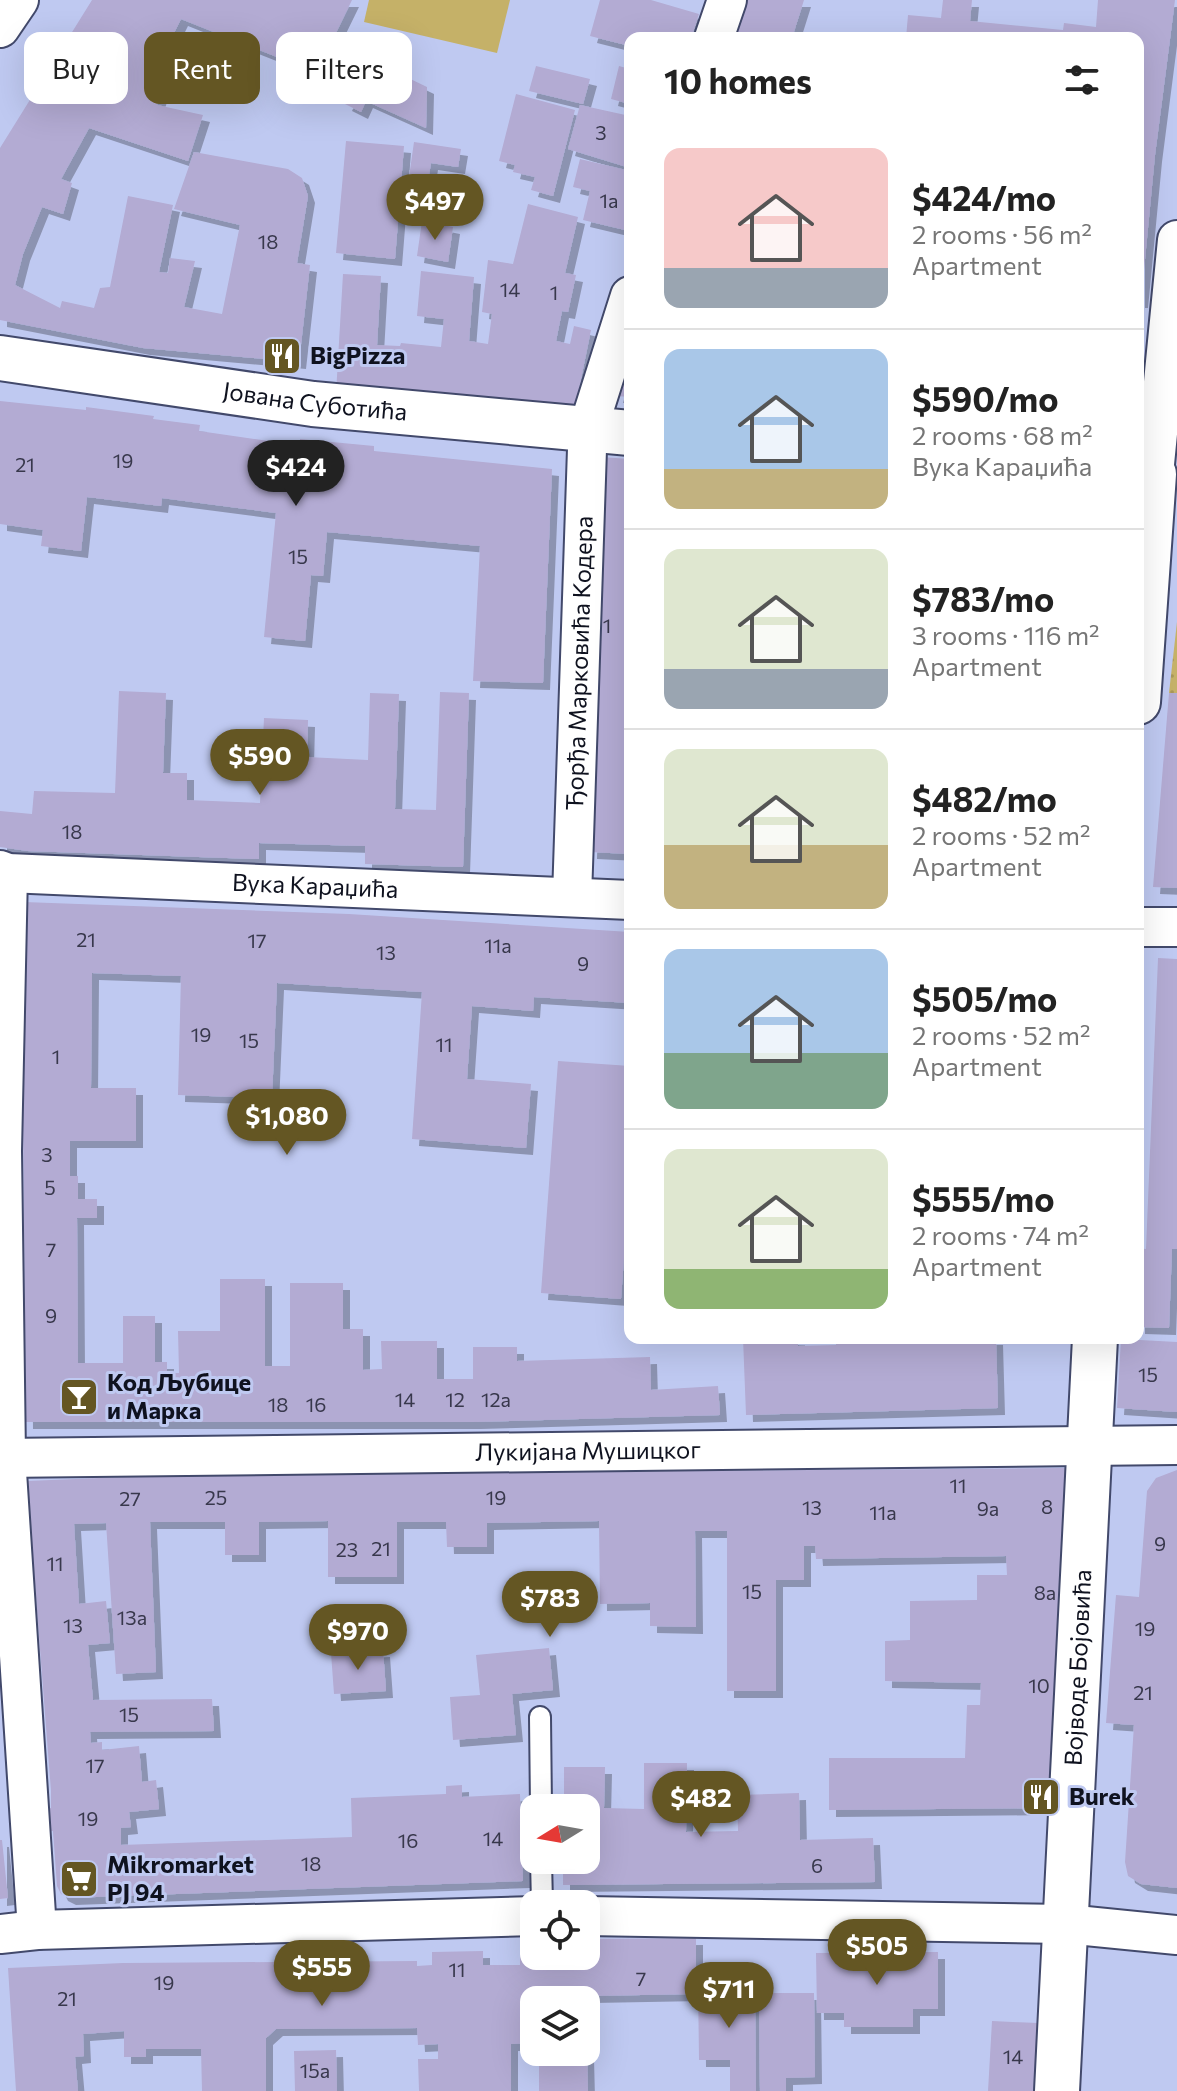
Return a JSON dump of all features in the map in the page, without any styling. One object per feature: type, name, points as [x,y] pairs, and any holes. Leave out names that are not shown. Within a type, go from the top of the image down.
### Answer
[{"type":"street","points":[[0,28],[19,0]]},
{"type":"street","points":[[716,32],[727,0]]},
{"type":"street","points":[[1144,626],[1177,240]]},
{"type":"street","name":"Ђорђа Марковића Кодера","points":[[572,897],[586,461],[610,432],[624,337]]},
{"type":"street","name":"Јована Суботића","points":[[0,358],[313,404],[610,432]]},
{"type":"street","points":[[4,871],[3,1458],[18,1932],[520,1916]]},
{"type":"street","name":"Вука Караџића","points":[[4,871],[624,900]]},
{"type":"street","points":[[1144,927],[1177,927]]},
{"type":"street","name":"Војводе Бојовића","points":[[1057,2091],[1095,1344]]},
{"type":"street","name":"Лукијана Мушицког","points":[[3,1458],[1177,1445]]},
{"type":"street","points":[[600,1916],[1066,1924],[1177,1935]]},
{"type":"lane","points":[[540,1717],[541,1794]]},
{"type":"shaded area","points":[[369,0],[510,0],[497,53],[364,22]]},
{"type":"shaded area","points":[[1177,622],[1177,693],[1169,693]]},
{"type":"building","points":[[92,0],[352,0],[336,32],[276,32],[276,57],[260,50],[260,32],[214,32],[181,19],[174,32],[144,32],[144,104],[157,104],[203,115],[188,161],[89,128],[61,179],[72,183],[63,214],[42,207],[23,254],[15,285],[60,308],[62,301],[94,308],[100,288],[110,287],[128,196],[173,205],[159,272],[168,273],[170,258],[195,261],[184,307],[222,314],[240,225],[174,209],[194,152],[288,169],[302,178],[308,196],[297,263],[310,265],[299,362],[143,348],[0,320],[0,148],[27,104],[128,104],[128,32],[72,32]]},
{"type":"building","points":[[600,0],[651,0],[699,14],[693,32],[624,32],[624,44],[590,36]]},
{"type":"building","points":[[743,0],[804,0],[794,32],[733,32]]},
{"type":"building","points":[[943,0],[972,0],[970,21],[1063,30],[1064,23],[1096,27],[1098,0],[1175,0],[1144,270],[1144,32],[907,32],[908,15],[941,18]]},
{"type":"building","points":[[536,66],[590,79],[583,104],[529,91]]},
{"type":"building","points":[[619,66],[624,67],[624,102],[611,99]]},
{"type":"building","points":[[412,80],[427,87],[426,128],[373,104],[412,104]]},
{"type":"building","points":[[516,94],[575,110],[553,196],[531,190],[535,177],[513,172],[515,165],[499,161]]},
{"type":"building","points":[[345,104],[365,104],[361,112]]},
{"type":"building","points":[[580,105],[624,115],[624,166],[568,149]]},
{"type":"building","points":[[346,141],[404,146],[395,259],[336,253]]},
{"type":"building","points":[[414,142],[461,149],[458,167],[431,163],[427,187],[408,184]]},
{"type":"building","points":[[580,159],[624,170],[624,230],[583,220],[590,191],[573,187]]},
{"type":"building","points":[[528,204],[578,217],[565,273],[576,275],[568,312],[562,311],[556,341],[570,344],[574,326],[591,330],[575,408],[336,393],[343,274],[381,276],[377,345],[400,346],[401,343],[441,347],[444,319],[417,316],[421,271],[474,277],[469,341],[488,344],[492,314],[482,312],[488,260],[513,264]]},
{"type":"building","points":[[422,221],[453,227],[448,262],[417,256]]},
{"type":"building","points":[[624,367],[624,397],[616,396]]},
{"type":"building","points":[[0,401],[154,416],[153,419],[200,425],[199,431],[283,443],[300,444],[300,439],[374,446],[374,451],[552,469],[543,683],[473,681],[480,546],[327,532],[323,576],[311,575],[305,641],[264,637],[276,513],[162,498],[161,506],[87,497],[81,551],[41,546],[43,530],[0,524]]},
{"type":"building","points":[[601,457],[624,459],[624,854],[590,852]]},
{"type":"building","points":[[119,691],[166,693],[163,773],[187,773],[187,800],[260,803],[264,718],[308,720],[307,757],[368,760],[370,693],[399,694],[395,809],[436,810],[440,692],[469,693],[463,867],[365,864],[365,846],[259,843],[259,859],[28,851],[0,847],[0,811],[32,814],[34,791],[115,793]]},
{"type":"building","points":[[1169,693],[1177,693],[1177,888],[1153,887]]},
{"type":"building","points":[[24,902],[349,914],[624,932],[624,1003],[534,997],[533,1011],[472,1006],[467,1079],[531,1084],[526,1148],[412,1139],[422,992],[277,983],[272,1098],[178,1095],[181,976],[92,973],[91,1088],[136,1088],[136,1141],[70,1141],[70,1176],[78,1176],[78,1199],[97,1199],[97,1218],[77,1218],[78,1363],[123,1363],[123,1316],[155,1316],[155,1362],[167,1362],[167,1373],[179,1373],[178,1331],[220,1331],[220,1279],[265,1279],[265,1366],[290,1366],[290,1283],[343,1283],[343,1329],[363,1329],[363,1370],[382,1369],[381,1341],[437,1341],[437,1379],[473,1379],[473,1347],[517,1347],[517,1361],[650,1357],[651,1390],[718,1386],[720,1415],[474,1422],[26,1422],[22,1025]]},
{"type":"building","points":[[1158,958],[1177,959],[1177,1249],[1172,1249],[1169,1328],[1144,1327]]},
{"type":"building","points":[[558,1061],[624,1066],[624,1258],[621,1299],[541,1293]]},
{"type":"building","points":[[1144,1340],[1177,1342],[1177,1412],[1117,1408],[1121,1344],[1144,1344]]},
{"type":"building","points":[[743,1344],[996,1344],[998,1408],[746,1415]]},
{"type":"building","points":[[1066,1468],[1061,1639],[1050,1808],[829,1810],[829,1758],[965,1758],[967,1705],[980,1705],[981,1683],[885,1681],[885,1641],[910,1640],[910,1601],[977,1600],[977,1575],[1007,1575],[1006,1556],[816,1559],[815,1546],[804,1546],[804,1580],[776,1580],[776,1691],[727,1691],[727,1531],[695,1531],[696,1627],[650,1626],[650,1603],[600,1604],[599,1521],[487,1523],[487,1547],[447,1547],[446,1522],[397,1522],[397,1577],[328,1577],[328,1521],[259,1522],[259,1555],[225,1555],[225,1522],[150,1522],[156,1672],[116,1674],[106,1523],[74,1524],[79,1604],[106,1601],[110,1643],[88,1645],[93,1700],[212,1699],[214,1731],[90,1732],[91,1743],[102,1742],[102,1750],[139,1746],[142,1782],[156,1780],[159,1809],[129,1812],[131,1827],[121,1828],[121,1845],[352,1837],[351,1798],[446,1794],[446,1786],[462,1785],[462,1797],[520,1794],[520,1874],[523,1874],[523,1881],[69,1898],[61,1894],[57,1886],[53,1831],[47,1832],[45,1809],[51,1808],[51,1791],[27,1481],[173,1475]]},
{"type":"building","points":[[1177,1470],[1177,1888],[1141,1884],[1128,1876],[1125,1862],[1134,1725],[1106,1723],[1116,1595],[1139,1597],[1147,1491],[1156,1478]]},
{"type":"building","points":[[549,1648],[553,1690],[512,1694],[516,1735],[453,1740],[450,1697],[480,1695],[476,1655]]},
{"type":"building","points":[[383,1650],[386,1691],[334,1694],[331,1653]]},
{"type":"building","points":[[644,1763],[687,1763],[686,1832],[738,1831],[737,1795],[799,1793],[800,1840],[873,1838],[875,1882],[563,1885],[563,1874],[600,1874],[600,1794],[564,1794],[564,1767],[605,1767],[604,1808],[644,1809]]},
{"type":"building","points":[[0,1840],[8,1898],[0,1899]]},
{"type":"building","points":[[696,1938],[696,1994],[600,1996],[600,1986],[520,1986],[520,2044],[511,2044],[511,2091],[419,2091],[418,2059],[438,2059],[438,2044],[418,2045],[417,2028],[276,2029],[266,2038],[266,2091],[202,2091],[201,2049],[146,2049],[146,2057],[124,2057],[124,2031],[83,2034],[84,2056],[75,2057],[78,2091],[16,2091],[8,1968],[123,1963],[417,1961],[417,1966],[432,1965],[432,1952],[483,1951],[483,1965],[520,1965],[520,1970],[600,1970],[600,1939]]},
{"type":"building","points":[[938,1952],[938,2009],[913,2009],[913,2027],[844,2027],[844,2013],[817,2013],[816,1953]]},
{"type":"building","points":[[698,1983],[755,1983],[756,2091],[730,2091],[730,2060],[699,2060]]},
{"type":"building","points":[[759,1993],[814,1993],[815,2077],[786,2078],[786,2091],[760,2091]]},
{"type":"building","points":[[992,2021],[1038,2023],[1033,2091],[988,2091]]},
{"type":"building","points":[[336,2050],[337,2091],[295,2091],[294,2051]]},
{"type":"building","points":[[539,2066],[587,2066],[588,2091],[539,2091]]},
{"type":"place","name":"BigPizza","points":[[282,356]]},
{"type":"place","name":"Код Љубице и Марка","points":[[79,1397]]},
{"type":"place","name":"Burek","points":[[1041,1797]]},
{"type":"place","name":"Mikromarket PJ 94","points":[[79,1879]]}]
